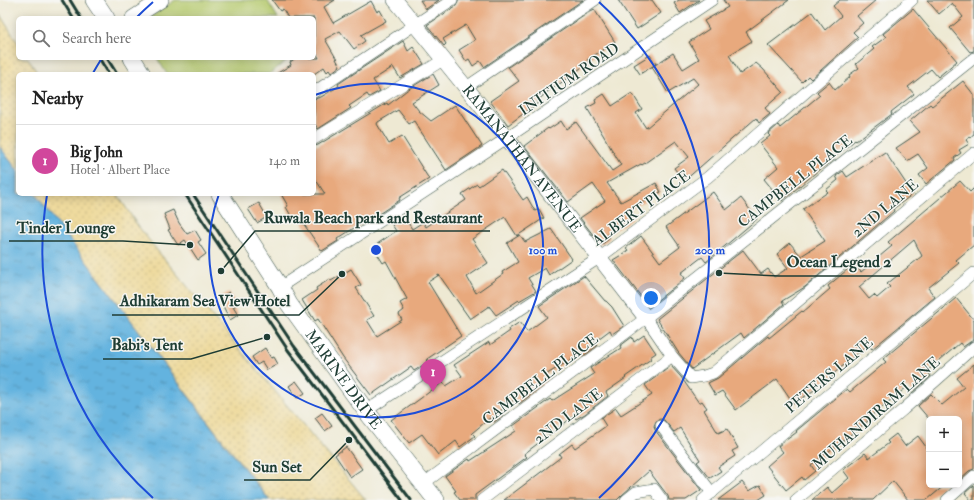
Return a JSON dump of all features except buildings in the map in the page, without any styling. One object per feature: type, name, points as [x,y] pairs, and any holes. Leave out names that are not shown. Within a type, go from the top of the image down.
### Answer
[{"type":"main road","points":[[94,0],[105,16]]},
{"type":"main road","points":[[133,60],[141,72]]},
{"type":"main road","name":"MARINE DRIVE","points":[[223,196],[280,287],[289,304],[366,411],[436,500]]},
{"type":"street","points":[[136,16],[161,0]]},
{"type":"street","name":"RAMANATHAN AVENUE","points":[[395,0],[507,138],[646,318]]},
{"type":"street","points":[[316,91],[452,0]]},
{"type":"street","points":[[465,88],[595,0]]},
{"type":"street","name":"INITIUM ROAD","points":[[280,287],[507,138],[712,0]]},
{"type":"street","name":"ALBERT PLACE","points":[[366,411],[599,258],[708,177],[912,0]]},
{"type":"street","name":"CAMPBELL PLACE","points":[[423,484],[646,318],[974,58]]},
{"type":"street","points":[[316,138],[443,60]]},
{"type":"street","name":"2ND LANE","points":[[482,500],[672,356],[692,378],[713,373],[974,153]]},
{"type":"street","name":"PETERS LANE","points":[[703,500],[974,273]]},
{"type":"street","points":[[646,318],[672,356]]},
{"type":"street","name":"MUHANDIRAM LANE","points":[[796,500],[898,414],[974,347]]},
{"type":"street","points":[[661,426],[712,493]]},
{"type":"street","points":[[947,500],[974,476]]},
{"type":"street","points":[[626,500],[636,492],[654,489],[662,500]]},
{"type":"green space","points":[[175,0],[267,0],[277,16],[152,16]]},
{"type":"green space","points":[[158,60],[287,60],[272,72],[166,72]]},
{"type":"sand","points":[[0,15],[16,40],[16,60],[29,60],[37,72],[16,72],[16,168],[0,147]]},
{"type":"sand","points":[[37,196],[118,196],[138,226],[156,249],[366,500],[270,500]]},
{"type":"water","points":[[0,147],[16,168],[16,196],[37,196],[223,442],[269,500],[0,500]]},
{"type":"railway","points":[[62,0],[72,16]]},
{"type":"railway","points":[[70,0],[80,16]]},
{"type":"railway","points":[[100,60],[108,72]]},
{"type":"railway","points":[[108,60],[116,72]]},
{"type":"railway","points":[[186,196],[288,350],[402,500]]},
{"type":"railway","points":[[194,196],[294,346],[411,500]]},
{"type":"place","name":"Tinder Lounge","points":[[190,245]]},
{"type":"place","name":"Ruwala Beach park and Restaurant","points":[[221,271]]},
{"type":"place","name":"Ocean Legend 2","points":[[719,273]]},
{"type":"place","name":"Adhikaram Sea View Hotel","points":[[342,274]]},
{"type":"place","name":"Babi's Tent","points":[[267,337]]},
{"type":"place","name":"Big John","points":[[433,392]]},
{"type":"place","name":"Sun Set","points":[[349,440]]}]
